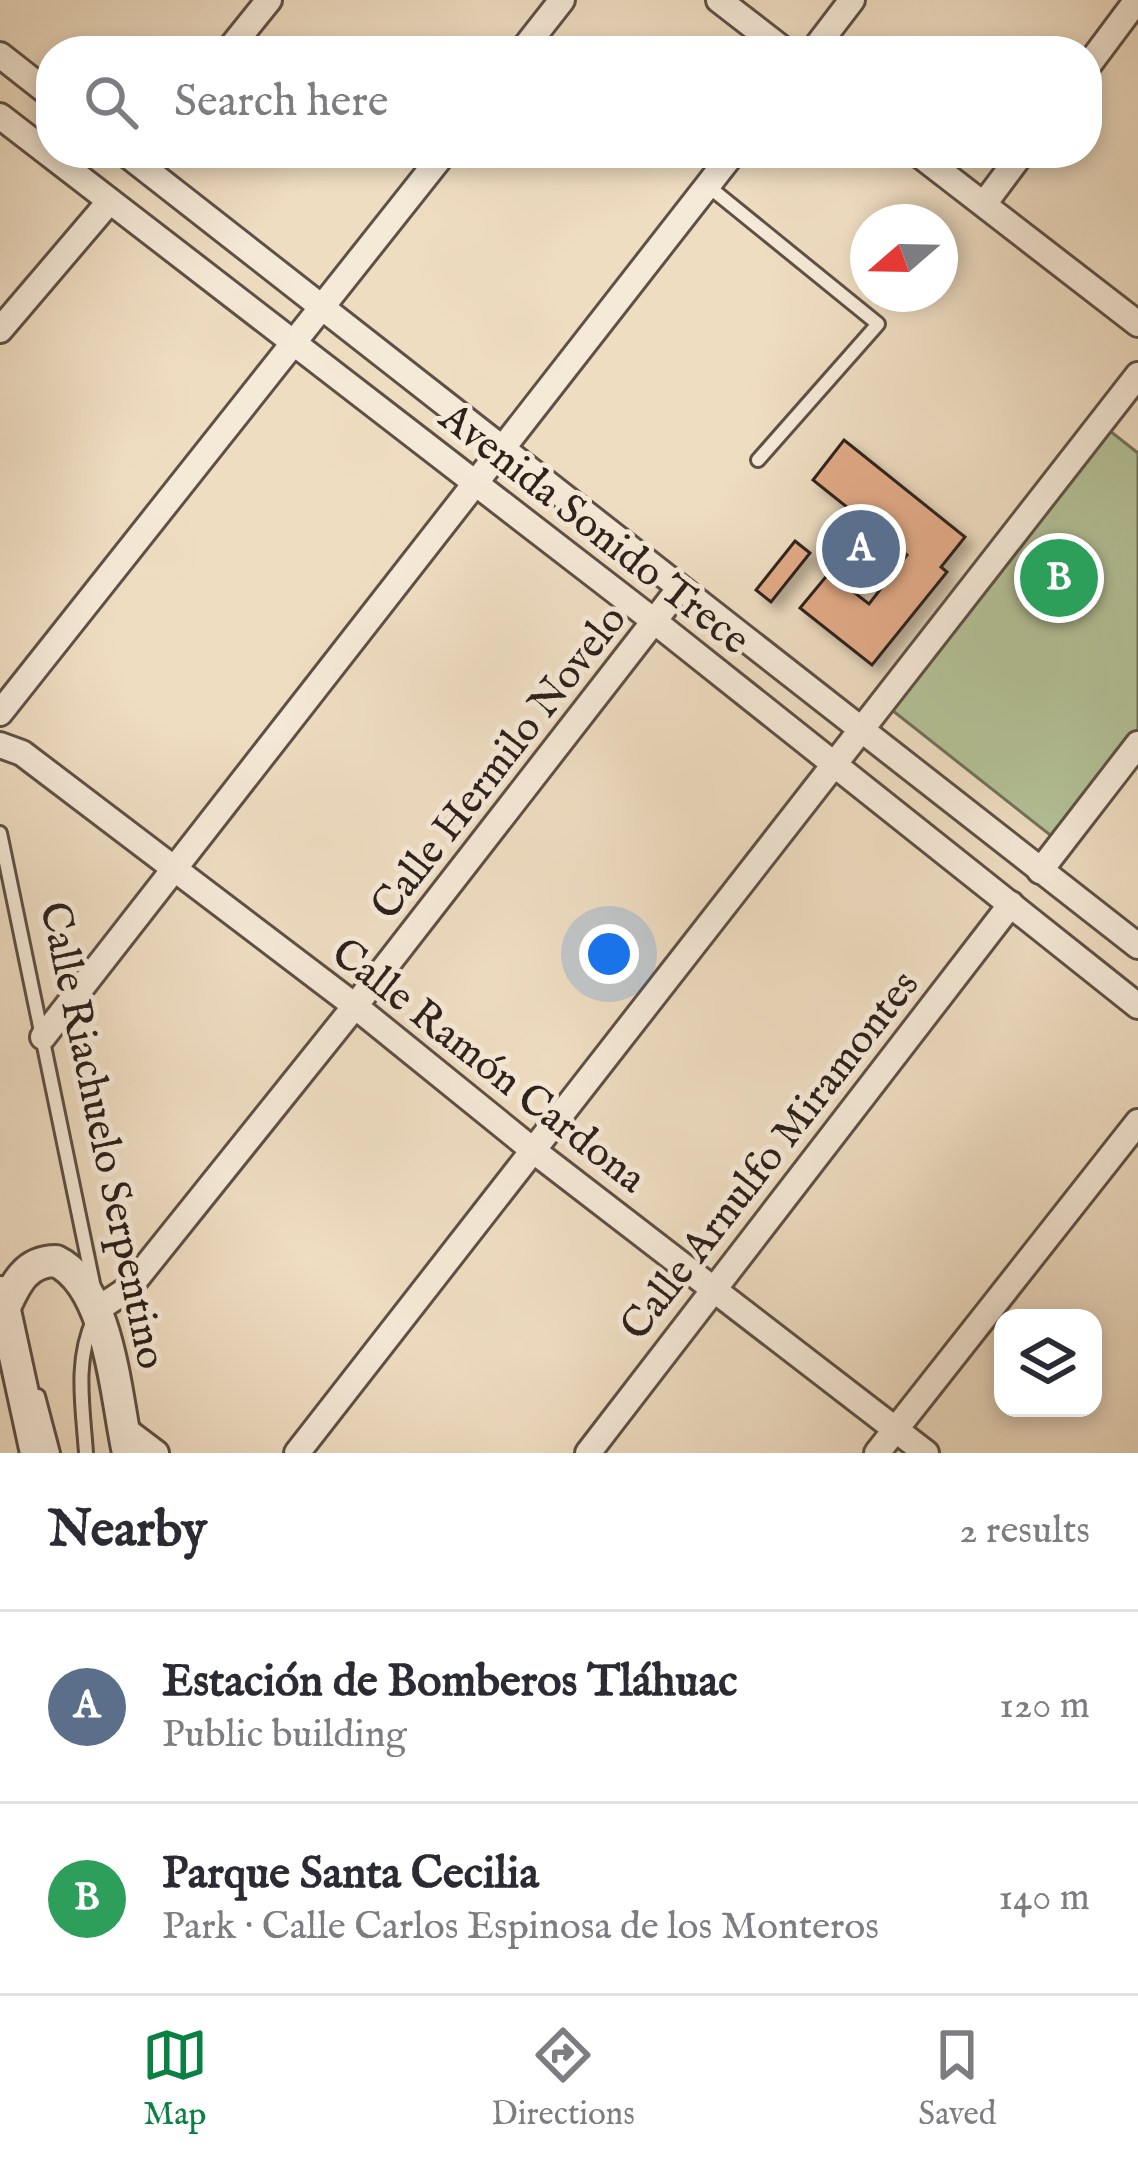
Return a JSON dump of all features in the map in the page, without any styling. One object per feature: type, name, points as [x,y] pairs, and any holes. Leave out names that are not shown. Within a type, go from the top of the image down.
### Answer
[{"type":"street","points":[[240,36],[269,0]]},
{"type":"street","points":[[534,36],[562,0]]},
{"type":"street","points":[[719,0],[765,36]]},
{"type":"street","points":[[824,36],[852,0]]},
{"type":"street","points":[[1102,47],[1137,0]]},
{"type":"street","points":[[0,56],[36,84]]},
{"type":"street","name":"Avenida Sonido Trece","points":[[0,116],[36,144]]},
{"type":"street","name":"Avenida Sonido Trece","points":[[66,168],[654,621],[1138,1006]]},
{"type":"street","name":"Avenida Sonido Trece","points":[[150,168],[501,450],[1138,946]]},
{"type":"street","points":[[0,713],[432,168]]},
{"type":"street","points":[[43,1036],[721,168]]},
{"type":"street","points":[[937,168],[1138,324]]},
{"type":"street","points":[[984,204],[1011,168]]},
{"type":"street","points":[[0,329],[109,202]]},
{"type":"street","points":[[297,1453],[1138,375]]},
{"type":"street","name":"Calle Hermilo Novelo","points":[[98,1309],[128,1289],[679,589]]},
{"type":"street","points":[[1040,871],[1138,744]]},
{"type":"street","name":"Calle Ramón Cardona","points":[[0,745],[22,753],[175,867],[926,1453]]},
{"type":"street","name":"Calle Arnulfo Miramontes","points":[[588,1453],[1011,904]]},
{"type":"street","points":[[877,1453],[1138,1122]]},
{"type":"street","points":[[36,1453],[2,1296],[22,1274],[45,1261],[64,1266],[98,1309]]},
{"type":"street","name":"Calle Riachuelo Serpentino","points":[[98,1309],[125,1440]]},
{"type":"street","points":[[125,1440],[156,1453]]},
{"type":"lane","points":[[707,186],[878,324],[758,460]]},
{"type":"lane","name":"Calle Riachuelo Serpentino","points":[[0,833],[98,1309]]},
{"type":"lane","points":[[86,1453],[81,1376],[84,1339],[98,1309]]},
{"type":"lane","points":[[13,1341],[32,1372],[53,1453]]},
{"type":"green space","points":[[1101,424],[1138,453],[1138,741],[1059,842],[883,703]]},
{"type":"building","points":[[844,440],[965,537],[941,567],[947,572],[872,665],[800,608],[829,573],[869,604],[907,555],[813,480]]},
{"type":"building","points":[[795,541],[810,553],[771,602],[756,590]]},
{"type":"place","name":"Estación de Bomberos Tláhuac","points":[[861,549]]},
{"type":"place","name":"Parque Santa Cecilia","points":[[1059,578]]}]
